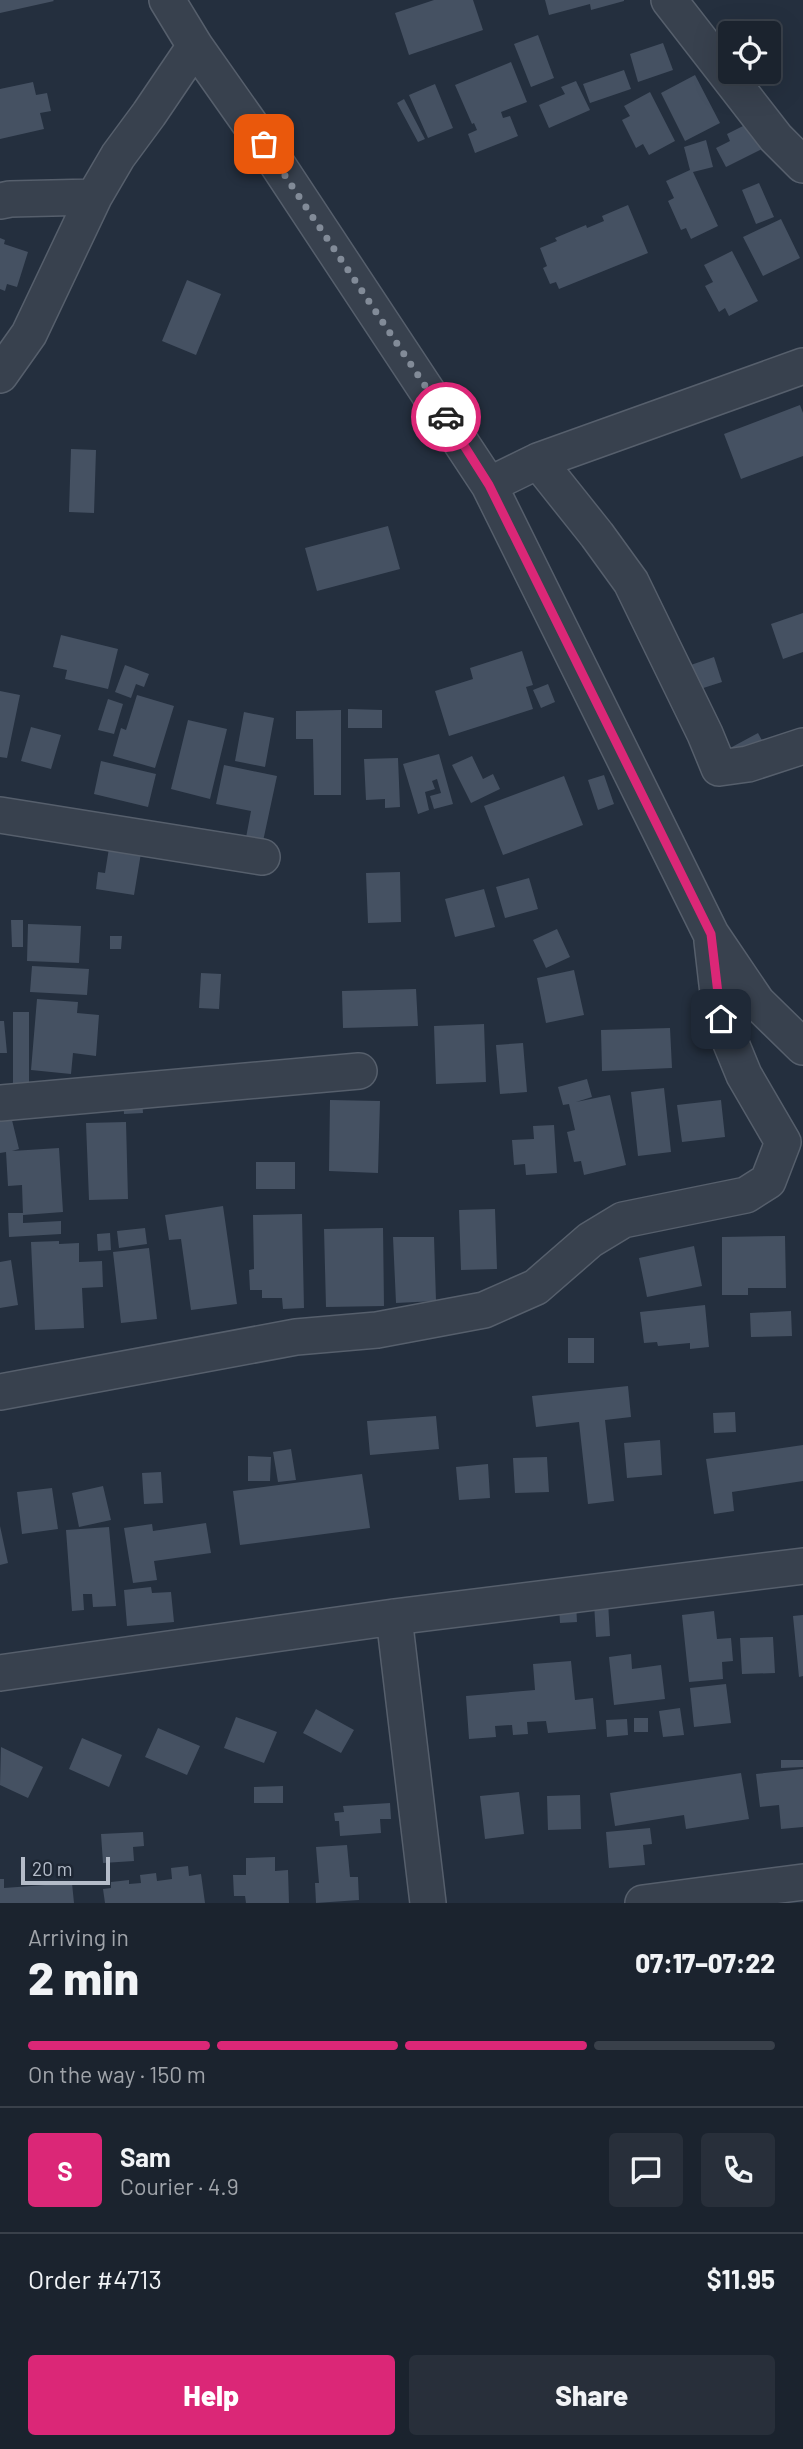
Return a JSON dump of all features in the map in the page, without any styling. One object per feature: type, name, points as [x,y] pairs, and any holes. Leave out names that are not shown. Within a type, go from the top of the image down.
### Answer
[{"type":"street","points":[[167,0],[195,46],[489,485],[711,934],[757,1002],[803,1047]]},
{"type":"street","points":[[670,0],[776,138],[803,165]]},
{"type":"street","points":[[0,375],[29,334],[94,197],[117,156],[195,46]]},
{"type":"street","points":[[0,201],[94,197]]},
{"type":"street","points":[[489,485],[538,461],[803,366]]},
{"type":"street","points":[[538,461],[631,582],[719,768],[758,762],[803,746]]},
{"type":"street","points":[[0,815],[262,857]]},
{"type":"street","points":[[0,1392],[296,1337],[377,1330],[484,1310],[536,1287],[590,1240],[623,1220],[746,1195],[768,1181],[783,1142],[744,1075],[721,1019],[711,934]]},
{"type":"street","points":[[0,1103],[359,1070]]},
{"type":"street","points":[[0,1673],[394,1617],[803,1566]]},
{"type":"street","points":[[394,1617],[428,1903]]},
{"type":"street","points":[[643,1903],[803,1882]]},
{"type":"building","points":[[0,0],[53,0],[54,1],[0,13]]},
{"type":"building","points":[[434,0],[473,0],[483,30],[409,55],[395,13]]},
{"type":"building","points":[[545,0],[624,1],[591,10],[590,4],[549,15]]},
{"type":"building","points":[[538,35],[554,78],[531,87],[514,44]]},
{"type":"building","points":[[663,43],[673,70],[638,82],[630,54]]},
{"type":"building","points":[[511,62],[527,102],[501,112],[503,118],[510,116],[518,136],[475,153],[468,134],[477,130],[455,85]]},
{"type":"building","points":[[624,70],[631,89],[590,103],[583,84]]},
{"type":"building","points":[[695,75],[720,123],[685,141],[661,93]]},
{"type":"building","points":[[576,81],[590,110],[549,128],[539,105],[565,94],[561,87]]},
{"type":"building","points":[[33,82],[36,95],[47,93],[51,111],[40,113],[44,129],[0,139],[0,89]]},
{"type":"building","points":[[435,84],[453,128],[428,138],[409,95]]},
{"type":"building","points":[[650,92],[675,141],[649,155],[643,144],[636,148],[622,120],[630,116],[624,106]]},
{"type":"building","points":[[404,99],[425,139],[418,142],[397,103]]},
{"type":"building","points":[[753,121],[766,147],[726,167],[716,148],[730,141],[727,134]]},
{"type":"building","points":[[706,140],[713,167],[693,172],[718,226],[691,239],[686,228],[681,230],[668,201],[674,198],[666,181],[690,170],[684,147]]},
{"type":"building","points":[[759,183],[774,217],[756,224],[742,190]]},
{"type":"building","points":[[628,205],[648,253],[559,289],[556,282],[550,284],[543,268],[547,266],[540,248],[557,241],[555,238],[586,225],[587,228],[604,221],[602,216]]},
{"type":"building","points":[[781,219],[800,258],[763,276],[743,237]]},
{"type":"building","points":[[0,238],[5,240],[4,244],[28,252],[17,287],[7,284],[5,291],[0,289]]},
{"type":"building","points":[[732,251],[758,301],[729,316],[725,308],[719,312],[705,286],[713,282],[704,265]]},
{"type":"building","points":[[187,280],[221,294],[196,355],[162,341]]},
{"type":"building","points":[[800,405],[803,413],[803,456],[741,479],[724,434]]},
{"type":"building","points":[[71,449],[96,450],[94,513],[69,512]]},
{"type":"building","points":[[388,526],[400,569],[317,591],[305,548]]},
{"type":"building","points":[[803,613],[803,652],[783,659],[771,624]]},
{"type":"building","points":[[61,635],[118,649],[108,689],[65,679],[67,670],[53,667]]},
{"type":"building","points":[[522,651],[533,685],[526,687],[533,709],[449,736],[435,691],[473,679],[470,668]]},
{"type":"building","points":[[714,657],[722,682],[694,691],[685,667]]},
{"type":"building","points":[[125,665],[149,674],[144,687],[136,684],[131,698],[115,692]]},
{"type":"building","points":[[548,684],[555,702],[541,708],[533,690]]},
{"type":"building","points":[[0,691],[20,695],[7,758],[0,757]]},
{"type":"building","points":[[137,695],[174,706],[155,768],[113,756],[121,728],[126,730]]},
{"type":"building","points":[[108,699],[123,704],[114,734],[98,730]]},
{"type":"building","points":[[348,709],[382,710],[382,728],[348,728]]},
{"type":"building","points":[[341,710],[341,795],[314,795],[313,739],[296,739],[296,711]]},
{"type":"building","points":[[244,712],[274,718],[265,767],[235,761]]},
{"type":"building","points":[[188,720],[227,729],[210,799],[171,789]]},
{"type":"building","points":[[31,727],[61,735],[51,769],[21,761]]},
{"type":"building","points":[[758,733],[765,746],[739,759],[732,747]]},
{"type":"building","points":[[439,754],[453,804],[434,809],[430,796],[441,793],[437,779],[432,781],[435,789],[425,792],[429,810],[418,814],[403,764]]},
{"type":"building","points":[[472,756],[483,779],[493,774],[500,789],[471,803],[452,765]]},
{"type":"building","points":[[398,758],[400,807],[385,808],[385,799],[366,800],[364,759]]},
{"type":"building","points":[[101,761],[156,774],[148,807],[94,794]]},
{"type":"building","points":[[224,765],[277,776],[262,846],[245,843],[251,811],[216,804]]},
{"type":"building","points":[[604,775],[614,804],[598,810],[588,780]]},
{"type":"building","points":[[564,776],[583,825],[503,855],[484,806]]},
{"type":"building","points":[[109,848],[141,853],[134,895],[96,889],[98,872],[105,873]]},
{"type":"building","points":[[400,872],[401,922],[368,923],[366,873]]},
{"type":"building","points":[[529,878],[538,909],[505,918],[496,887]]},
{"type":"building","points":[[484,889],[495,927],[455,937],[445,899]]},
{"type":"building","points":[[11,920],[23,920],[23,947],[12,947]]},
{"type":"building","points":[[28,924],[81,926],[79,963],[27,961]]},
{"type":"building","points":[[557,929],[570,957],[546,968],[533,940]]},
{"type":"building","points":[[110,936],[122,936],[121,949],[110,949]]},
{"type":"building","points":[[32,966],[89,969],[87,995],[30,992]]},
{"type":"building","points":[[574,970],[584,1015],[546,1023],[537,978]]},
{"type":"building","points":[[201,973],[221,974],[219,1009],[199,1008]]},
{"type":"building","points":[[416,989],[418,1026],[343,1028],[342,991]]},
{"type":"building","points":[[713,998],[726,1037],[706,1043],[693,1004]]},
{"type":"building","points":[[37,999],[78,1002],[77,1013],[99,1015],[96,1056],[73,1053],[71,1074],[31,1070]]},
{"type":"building","points":[[13,1012],[29,1012],[29,1084],[13,1084]]},
{"type":"building","points":[[0,1021],[4,1021],[7,1053],[0,1053]]},
{"type":"building","points":[[484,1024],[486,1082],[436,1084],[434,1026]]},
{"type":"building","points":[[670,1028],[672,1068],[602,1071],[601,1030]]},
{"type":"building","points":[[523,1043],[527,1092],[500,1094],[496,1045]]},
{"type":"building","points":[[587,1079],[592,1097],[576,1102],[610,1095],[626,1165],[584,1175],[581,1161],[574,1162],[567,1132],[575,1130],[569,1104],[563,1105],[558,1087]]},
{"type":"building","points":[[664,1088],[671,1152],[638,1156],[631,1092]]},
{"type":"building","points":[[142,1098],[143,1113],[124,1114],[123,1099]]},
{"type":"building","points":[[330,1100],[380,1101],[378,1173],[329,1171]]},
{"type":"building","points":[[721,1100],[725,1137],[682,1142],[677,1105]]},
{"type":"building","points":[[11,1116],[19,1149],[12,1151],[59,1148],[63,1212],[23,1215],[22,1185],[8,1186],[6,1152],[0,1153],[0,1118]]},
{"type":"building","points":[[126,1122],[128,1199],[89,1200],[86,1123]]},
{"type":"building","points":[[554,1125],[557,1173],[526,1175],[525,1164],[514,1165],[512,1140],[534,1139],[533,1126]]},
{"type":"building","points":[[256,1162],[295,1162],[295,1189],[256,1189]]},
{"type":"building","points":[[223,1206],[237,1304],[191,1310],[181,1239],[169,1240],[165,1215]]},
{"type":"building","points":[[495,1209],[497,1269],[461,1270],[459,1210]]},
{"type":"building","points":[[8,1213],[23,1213],[23,1223],[61,1221],[61,1234],[9,1237]]},
{"type":"building","points":[[302,1214],[304,1308],[283,1309],[282,1298],[262,1298],[262,1290],[250,1290],[249,1270],[254,1269],[253,1215]]},
{"type":"building","points":[[145,1228],[147,1244],[119,1248],[117,1231]]},
{"type":"building","points":[[383,1228],[384,1306],[326,1307],[324,1229]]},
{"type":"building","points":[[110,1233],[111,1250],[98,1251],[97,1234]]},
{"type":"building","points":[[785,1236],[786,1288],[748,1288],[748,1295],[722,1295],[722,1237]]},
{"type":"building","points":[[393,1237],[434,1237],[436,1301],[396,1303]]},
{"type":"building","points":[[59,1241],[59,1244],[79,1243],[79,1262],[102,1261],[103,1287],[82,1288],[84,1328],[35,1330],[31,1242]]},
{"type":"building","points":[[694,1246],[702,1286],[647,1297],[639,1258]]},
{"type":"building","points":[[149,1248],[157,1319],[121,1323],[113,1252]]},
{"type":"building","points":[[11,1260],[18,1305],[0,1308],[0,1262]]},
{"type":"building","points":[[705,1305],[709,1347],[690,1349],[690,1343],[658,1346],[657,1342],[644,1343],[640,1312]]},
{"type":"building","points":[[791,1311],[792,1336],[751,1337],[750,1313]]},
{"type":"building","points":[[568,1338],[594,1338],[594,1363],[568,1363]]},
{"type":"building","points":[[628,1386],[631,1417],[605,1420],[614,1501],[588,1504],[579,1422],[536,1427],[532,1396]]},
{"type":"building","points":[[735,1412],[736,1432],[714,1433],[713,1413]]},
{"type":"building","points":[[436,1416],[439,1449],[370,1455],[367,1421]]},
{"type":"building","points":[[660,1440],[662,1475],[627,1478],[624,1443]]},
{"type":"building","points":[[803,1445],[803,1481],[732,1492],[734,1511],[714,1514],[706,1459]]},
{"type":"building","points":[[291,1449],[296,1480],[278,1482],[273,1452]]},
{"type":"building","points":[[248,1456],[271,1457],[270,1481],[248,1481]]},
{"type":"building","points":[[547,1457],[549,1492],[515,1493],[513,1458]]},
{"type":"building","points":[[488,1464],[490,1498],[459,1500],[456,1467]]},
{"type":"building","points":[[161,1472],[163,1503],[144,1504],[142,1473]]},
{"type":"building","points":[[362,1474],[370,1528],[240,1545],[233,1491]]},
{"type":"building","points":[[103,1486],[111,1520],[79,1527],[72,1493]]},
{"type":"building","points":[[52,1488],[58,1529],[22,1534],[17,1492]]},
{"type":"building","points":[[206,1523],[211,1553],[154,1561],[157,1580],[133,1583],[124,1528],[152,1524],[153,1531]]},
{"type":"building","points":[[0,1526],[8,1563],[0,1565]]},
{"type":"building","points":[[109,1527],[116,1606],[93,1607],[92,1594],[83,1594],[84,1610],[72,1611],[66,1530]]},
{"type":"building","points":[[151,1587],[152,1593],[171,1592],[174,1622],[127,1626],[124,1590]]},
{"type":"building","points":[[608,1602],[610,1636],[596,1637],[594,1603]]},
{"type":"building","points":[[576,1604],[577,1622],[560,1623],[559,1605]]},
{"type":"building","points":[[714,1611],[717,1639],[731,1638],[733,1661],[722,1662],[723,1679],[689,1682],[682,1615]]},
{"type":"building","points":[[803,1615],[803,1676],[799,1677],[793,1616]]},
{"type":"building","points":[[773,1637],[775,1673],[742,1674],[740,1638]]},
{"type":"building","points":[[631,1654],[632,1669],[661,1665],[665,1699],[614,1705],[609,1657]]},
{"type":"building","points":[[571,1661],[575,1700],[593,1698],[596,1729],[548,1733],[546,1721],[527,1722],[528,1734],[513,1735],[512,1725],[495,1726],[496,1737],[469,1739],[466,1696],[535,1690],[533,1664]]},
{"type":"building","points":[[726,1684],[731,1723],[694,1727],[690,1688]]},
{"type":"building","points":[[680,1708],[684,1735],[663,1737],[659,1711]]},
{"type":"building","points":[[316,1709],[354,1730],[341,1753],[303,1733]]},
{"type":"building","points":[[236,1717],[277,1732],[264,1763],[224,1748]]},
{"type":"building","points":[[634,1718],[648,1718],[648,1732],[634,1732]]},
{"type":"building","points":[[627,1719],[628,1735],[607,1737],[606,1720]]},
{"type":"building","points":[[158,1728],[200,1746],[187,1775],[145,1757]]},
{"type":"building","points":[[82,1738],[122,1755],[109,1787],[69,1769]]},
{"type":"building","points":[[1,1747],[43,1767],[28,1798],[0,1785]]},
{"type":"building","points":[[781,1760],[803,1760],[803,1767],[781,1768]]},
{"type":"building","points":[[803,1769],[803,1827],[781,1829],[779,1805],[760,1807],[756,1774]]},
{"type":"building","points":[[741,1773],[749,1819],[686,1829],[684,1815],[615,1826],[610,1793]]},
{"type":"building","points":[[283,1786],[283,1803],[254,1803],[254,1787]]},
{"type":"building","points":[[519,1792],[524,1834],[485,1839],[480,1796]]},
{"type":"building","points":[[580,1795],[581,1829],[548,1830],[547,1796]]},
{"type":"building","points":[[390,1803],[391,1819],[380,1819],[381,1833],[340,1836],[339,1821],[335,1821],[334,1813],[344,1812],[343,1806]]},
{"type":"building","points":[[650,1828],[652,1844],[643,1845],[645,1865],[609,1868],[606,1832]]},
{"type":"building","points":[[143,1832],[144,1846],[133,1847],[134,1861],[103,1863],[101,1834]]},
{"type":"building","points":[[347,1845],[350,1877],[358,1877],[359,1900],[316,1903],[315,1883],[319,1883],[316,1847]]},
{"type":"building","points":[[275,1857],[275,1871],[288,1870],[289,1903],[246,1903],[245,1896],[234,1896],[233,1875],[246,1875],[246,1858]]},
{"type":"building","points":[[188,1866],[189,1876],[201,1874],[205,1903],[105,1903],[103,1889],[111,1888],[111,1882],[129,1880],[129,1884],[141,1883],[140,1875],[156,1873],[157,1881],[172,1879],[171,1868]]},
{"type":"building","points":[[0,1879],[4,1879],[4,1888],[72,1883],[74,1903],[0,1903]]},
{"type":"way so far","points":[[264,144],[446,417]]},
{"type":"route","points":[[446,417],[489,485],[711,934],[721,1019]]}]
